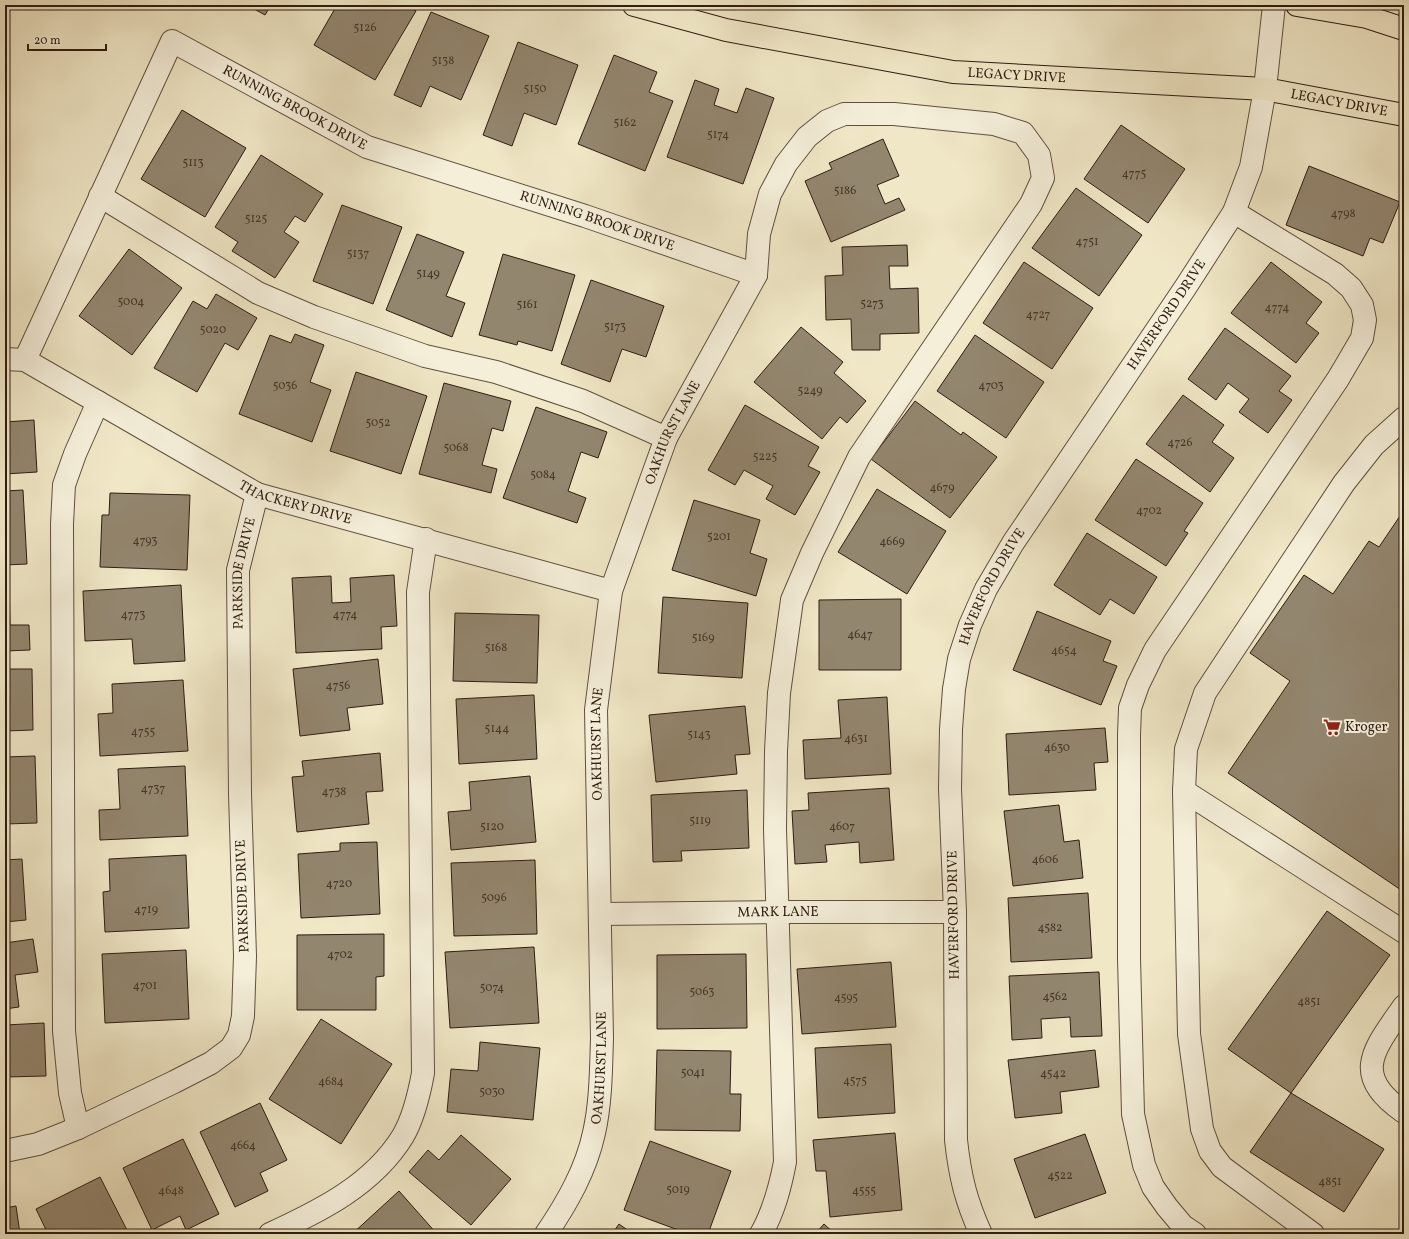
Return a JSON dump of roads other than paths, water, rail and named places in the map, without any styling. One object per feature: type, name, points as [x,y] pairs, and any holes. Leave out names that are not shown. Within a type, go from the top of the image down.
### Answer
[{"type":"main road","name":"LEGACY DRIVE","points":[[634,5],[726,30],[953,72],[1265,89],[1404,115]]},
{"type":"main road","points":[[1297,5],[1367,17],[1404,29]]},
{"type":"street","name":"HAVERFORD DRIVE","points":[[981,1234],[968,1204],[960,1174],[956,1140],[954,912],[950,789],[951,729],[954,689],[959,659],[970,625],[986,589],[1013,543],[1185,288],[1234,212],[1251,167],[1265,89],[1274,5]]},
{"type":"street","name":"RUNNING BROOK DRIVE","points":[[15,359],[100,196],[172,41],[367,147],[585,216],[756,276]]},
{"type":"street","points":[[756,276],[759,234],[770,194],[786,164],[807,137],[827,121],[844,114],[894,114],[994,124],[1023,133],[1039,155],[1043,178],[1031,204],[858,457],[812,553],[792,600],[779,693],[776,751],[775,830],[779,912],[785,1162],[780,1190],[772,1214],[760,1234]]},
{"type":"street","points":[[100,196],[258,293],[314,317],[425,356],[496,372],[583,401],[666,438]]},
{"type":"street","points":[[1195,1234],[1183,1226],[1167,1207],[1154,1187],[1144,1165],[1133,1114],[1129,958],[1130,708],[1138,685],[1155,650],[1338,379],[1362,338],[1365,320],[1362,305],[1351,288],[1335,274],[1234,212]]},
{"type":"street","name":"OAKHURST LANE","points":[[546,1234],[566,1206],[584,1165],[594,1132],[600,1088],[602,1038],[600,984],[601,914],[596,710],[611,590],[666,438],[756,276]]},
{"type":"street","name":"THACKERY DRIVE","points":[[15,359],[98,402],[257,494],[611,590]]},
{"type":"street","points":[[78,1128],[70,1092],[64,1031],[62,524],[64,485],[75,454],[98,402]]},
{"type":"street","points":[[1313,1234],[1222,1167],[1210,1151],[1202,1129],[1189,1034],[1184,791],[1186,749],[1205,693],[1344,482],[1374,445],[1404,418]]},
{"type":"street","name":"PARKSIDE DRIVE","points":[[5,1151],[38,1144],[78,1128],[211,1062],[231,1048],[239,1035],[243,1016],[246,956],[240,794],[238,570],[257,494]]},
{"type":"street","points":[[270,1234],[324,1207],[362,1182],[382,1163],[403,1136],[416,1106],[423,1073],[418,592],[426,539]]},
{"type":"street","points":[[1184,791],[1404,932]]},
{"type":"street","name":"MARK LANE","points":[[601,914],[954,912]]},
{"type":"street","points":[[1403,1011],[1378,1044],[1371,1061],[1373,1078],[1380,1091],[1395,1106],[1404,1112]]},
{"type":"place","name":"Kroger","points":[[1332,727]]}]
